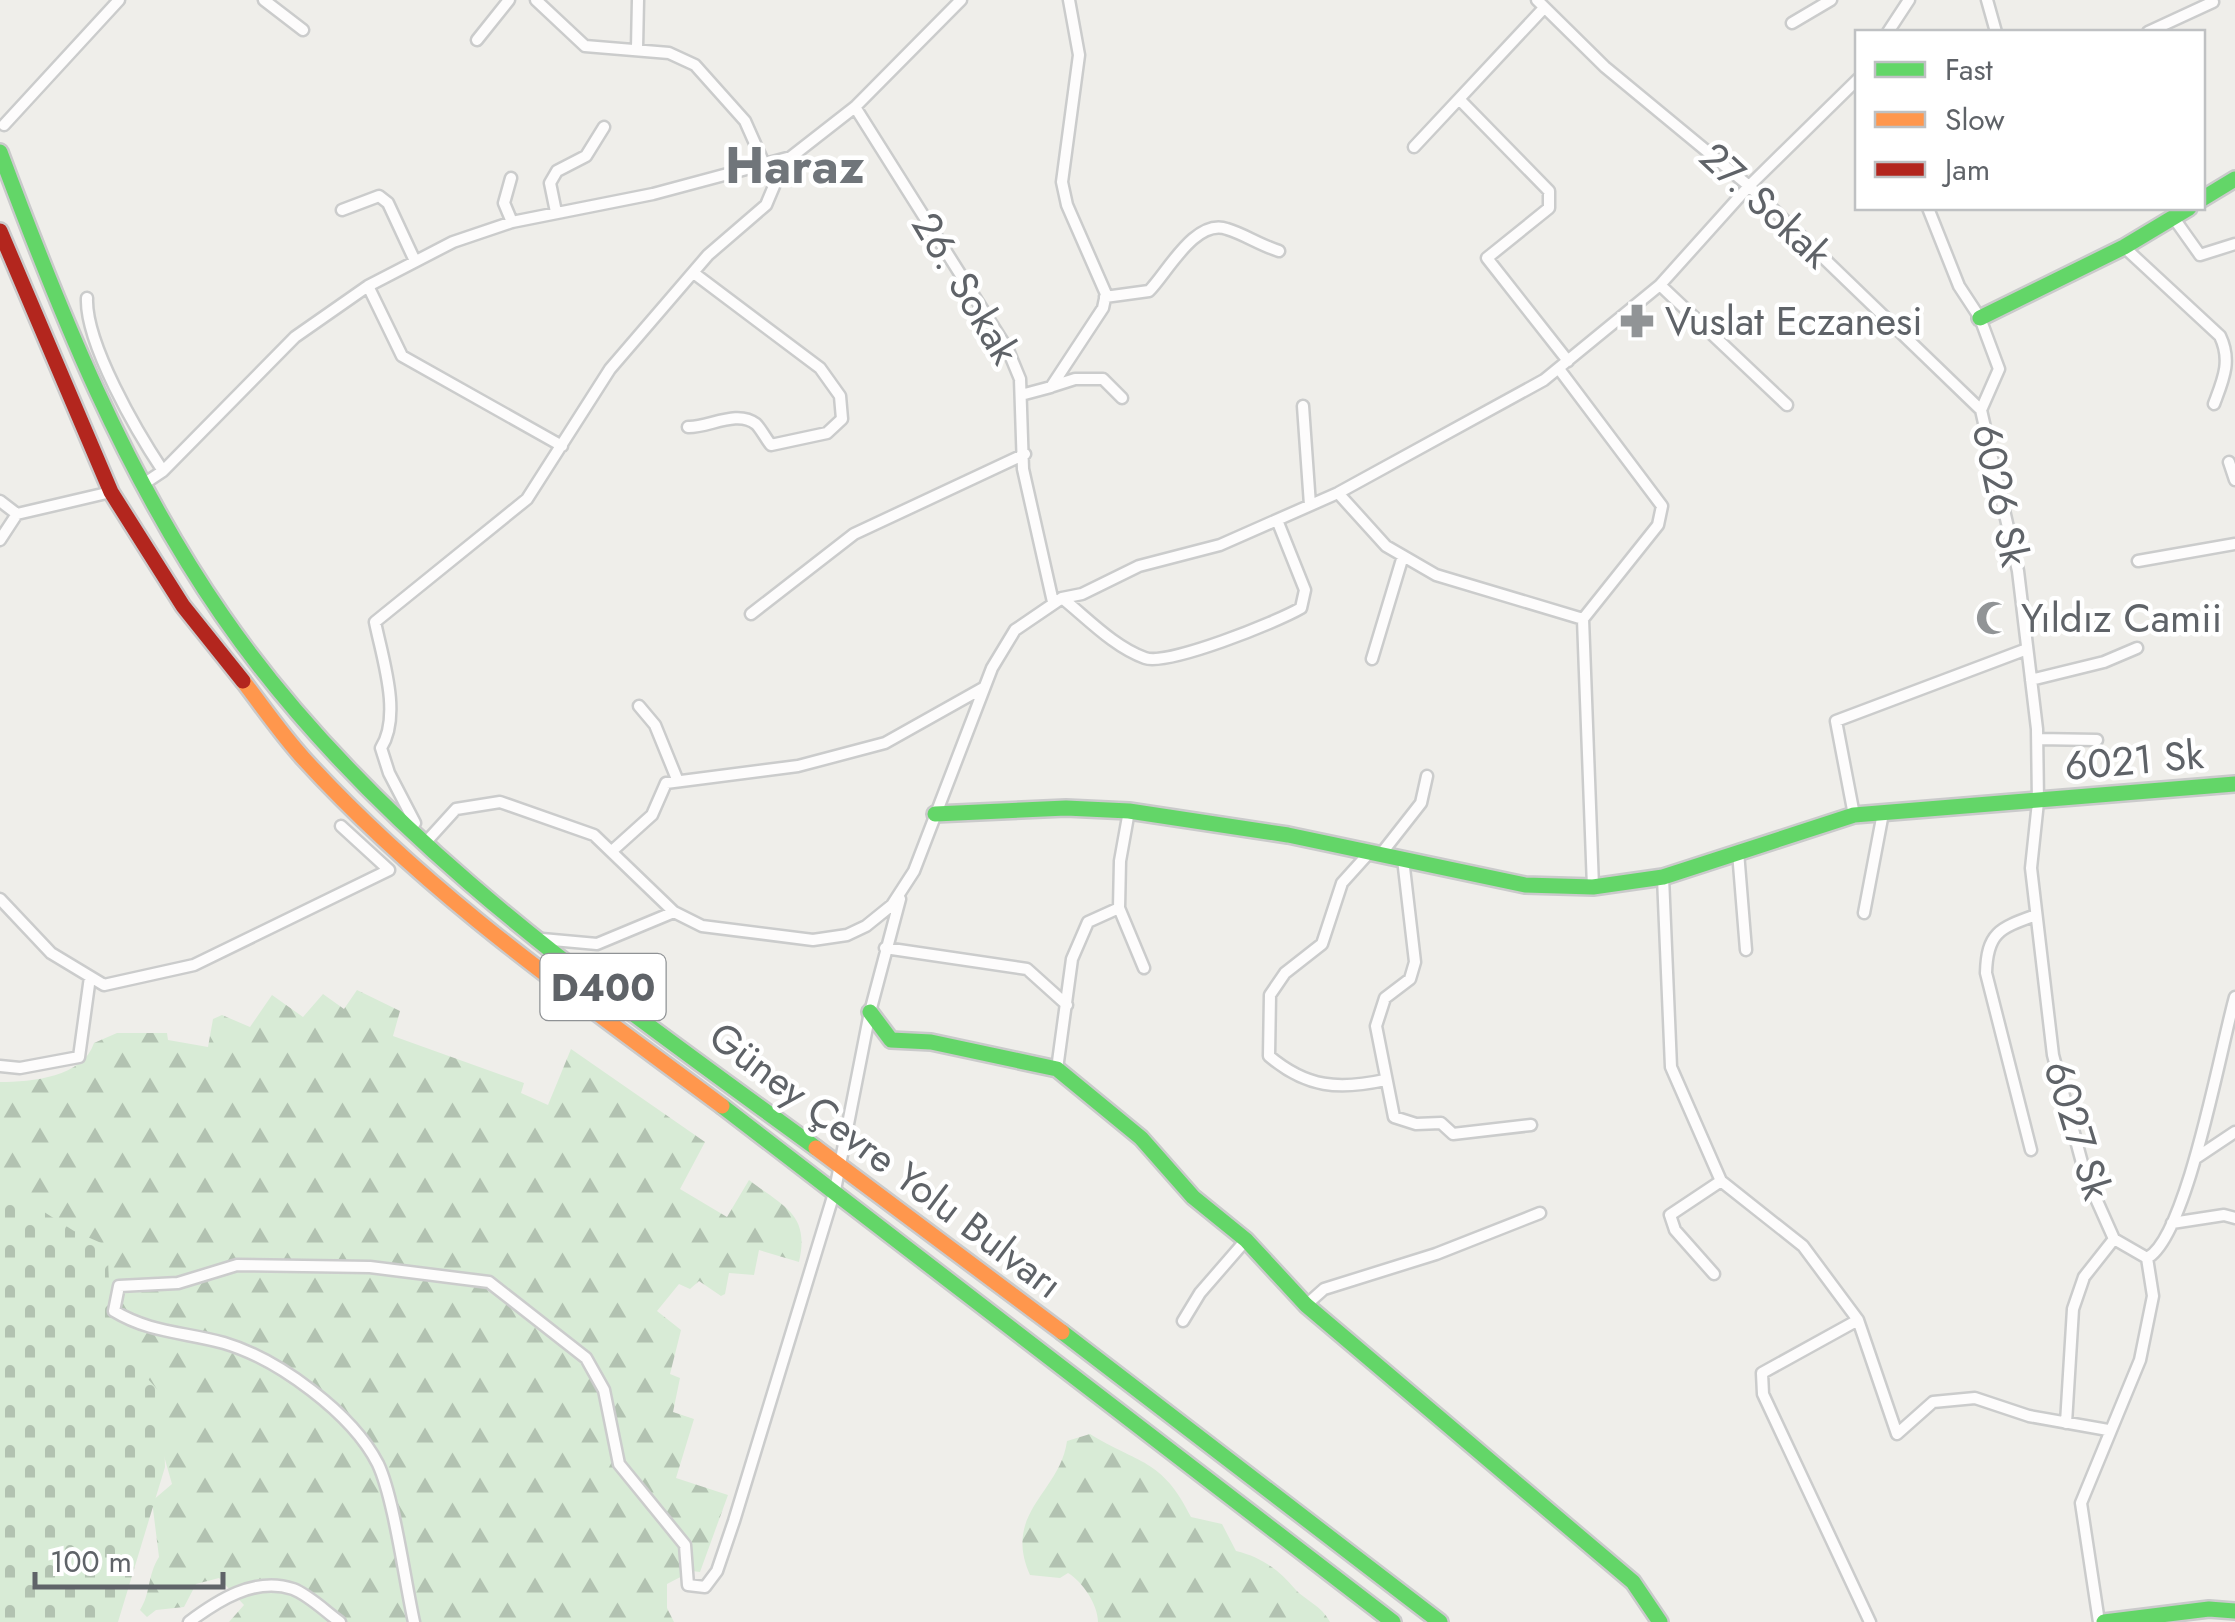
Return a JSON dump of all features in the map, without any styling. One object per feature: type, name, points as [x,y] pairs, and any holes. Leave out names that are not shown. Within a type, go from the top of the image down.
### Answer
[{"type":"main road","name":"Güney Çevre Yolu Bulvarı","points":[[0,152],[50,290],[103,414],[141,486],[197,577],[264,672],[328,748],[428,844],[540,938],[1440,1622]]},
{"type":"main road","points":[[2205,197],[2235,179]]},
{"type":"main road","points":[[1980,318],[2124,247],[2185,210]]},
{"type":"main road","name":"Güney Çevre Yolu Bulvarı","points":[[0,231],[111,492],[183,606],[304,760],[512,950],[835,1190],[1393,1622]]},
{"type":"main road","name":"6021 Sk","points":[[935,814],[1066,808],[1129,811],[1376,853],[1525,885],[1593,887],[1663,876],[1854,814],[2235,784]]},
{"type":"main road","points":[[870,1012],[891,1040],[931,1042],[1057,1069],[1141,1138],[1193,1197],[1246,1240],[1306,1305],[1633,1582],[1660,1622]]},
{"type":"main road","points":[[2101,1622],[2209,1609],[2235,1612]]},
{"type":"street","points":[[4,126],[118,0]]},
{"type":"street","points":[[264,0],[303,30]]},
{"type":"street","points":[[477,40],[509,0]]},
{"type":"street","points":[[536,0],[585,46],[669,52],[695,65],[745,121],[765,166]]},
{"type":"street","points":[[637,48],[638,0]]},
{"type":"street","points":[[141,486],[163,471],[295,337],[368,286],[415,261],[512,222],[652,194],[784,160],[854,107],[961,0]]},
{"type":"street","points":[[1051,387],[1103,308],[1105,297],[1062,182],[1080,55],[1069,0]]},
{"type":"street","points":[[1792,23],[1832,0]]},
{"type":"street","points":[[1889,30],[1909,0]]},
{"type":"street","points":[[1987,0],[1995,30]]},
{"type":"street","points":[[2152,30],[2213,2]]},
{"type":"street","name":"27. Sokak","points":[[1414,147],[1541,4],[1626,85],[1750,186],[1981,410]]},
{"type":"street","points":[[414,1622],[379,1466],[357,1433],[280,1365],[224,1343],[134,1324],[114,1311],[119,1286],[178,1282],[236,1265],[370,1267],[489,1282],[586,1358],[604,1390],[619,1464],[685,1545],[688,1585],[705,1587],[717,1571],[734,1521],[835,1190],[885,948],[904,889],[984,687],[1008,637],[1058,600],[1278,520],[1338,493],[1563,365],[1660,285],[1750,186],[1855,82]]},
{"type":"street","points":[[1460,99],[1540,178],[1551,197],[1549,208],[1488,253],[1492,267],[1662,506],[1658,525],[1583,619],[1593,887]]},
{"type":"street","name":"26. Sokak","points":[[854,107],[1008,350],[1020,379],[1025,482],[1058,600]]},
{"type":"street","points":[[556,212],[550,183],[558,171],[586,156],[604,127]]},
{"type":"street","points":[[784,160],[766,205],[708,255],[696,274],[610,368],[527,499],[375,622],[389,716],[389,736],[381,748],[400,796],[428,844],[446,815],[456,809],[500,802],[586,831],[674,912],[702,926],[796,940],[830,939],[880,917],[904,889]]},
{"type":"street","points":[[511,178],[504,202],[512,222]]},
{"type":"street","points":[[342,210],[379,196],[388,204],[415,261]]},
{"type":"street","name":"6026 Sk","points":[[1929,210],[1959,286],[1980,318],[1999,370],[1981,410],[2018,571],[2038,740],[2038,802]]},
{"type":"street","points":[[2173,217],[2200,256],[2235,244]]},
{"type":"street","points":[[1105,297],[1149,292],[1192,240],[1218,227],[1278,251]]},
{"type":"street","points":[[2124,247],[2220,336],[2227,350],[2226,372],[2214,404]]},
{"type":"street","points":[[688,427],[705,428],[725,419],[743,418],[756,424],[771,446],[827,433],[842,418],[840,396],[820,368],[696,274]]},
{"type":"street","points":[[1660,285],[1787,406]]},
{"type":"street","points":[[368,286],[402,356],[436,377],[482,397],[562,446]]},
{"type":"street","points":[[87,298],[86,314],[109,373],[163,471]]},
{"type":"street","points":[[1020,395],[1075,380],[1102,379],[1122,398]]},
{"type":"street","points":[[1303,406],[1310,505]]},
{"type":"street","points":[[751,614],[854,534],[1026,454]]},
{"type":"street","points":[[2229,462],[2235,480]]},
{"type":"street","points":[[0,540],[17,514],[111,492]]},
{"type":"street","points":[[1338,493],[1386,546],[1436,576],[1583,619]]},
{"type":"street","points":[[0,501],[17,514]]},
{"type":"street","points":[[1058,600],[1133,652],[1148,659],[1174,656],[1301,608],[1305,590],[1278,520]]},
{"type":"street","points":[[2138,561],[2235,544]]},
{"type":"street","points":[[1372,660],[1402,556]]},
{"type":"street","points":[[2032,680],[2104,662],[2137,648]]},
{"type":"street","points":[[1854,814],[1836,721],[2028,649]]},
{"type":"street","points":[[612,852],[652,814],[666,783],[798,766],[885,742],[984,687]]},
{"type":"street","points":[[639,706],[656,725],[677,779]]},
{"type":"street","points":[[2038,740],[2097,740]]},
{"type":"street","points":[[1385,1080],[1346,1088],[1312,1084],[1270,1056],[1270,995],[1285,973],[1322,944],[1342,883],[1376,853],[1421,802],[1427,776]]},
{"type":"street","name":"6027 Sk","points":[[2038,802],[2031,868],[2053,1055],[2085,1174],[2114,1239],[2147,1258]]},
{"type":"street","points":[[1129,811],[1119,908],[1144,968]]},
{"type":"street","points":[[1864,914],[1883,813]]},
{"type":"street","points":[[0,899],[50,953],[104,984],[194,965],[389,870],[341,826]]},
{"type":"street","points":[[1738,852],[1746,950]]},
{"type":"street","points":[[1402,860],[1415,962],[1410,979],[1385,998],[1376,1026],[1394,1117],[1416,1124],[1441,1123],[1453,1134],[1530,1125]]},
{"type":"street","points":[[1663,876],[1670,1067],[1721,1181],[1803,1246],[1858,1320],[1897,1434],[1933,1402],[1974,1398],[2108,1430]]},
{"type":"street","points":[[1057,1069],[1072,960],[1088,922],[1119,908]]},
{"type":"street","points":[[540,938],[597,944],[674,912]]},
{"type":"street","points":[[2032,1150],[1986,973],[1986,948],[2002,927],[2036,915]]},
{"type":"street","points":[[885,948],[1027,969],[1067,1005]]},
{"type":"street","points":[[0,1066],[50,1064],[80,1057],[90,977]]},
{"type":"street","points":[[2101,1622],[2080,1503],[2140,1360],[2154,1296],[2147,1258],[2156,1254],[2172,1223],[2196,1158],[2235,997]]},
{"type":"street","points":[[2196,1158],[2235,1132]]},
{"type":"street","points":[[1714,1274],[1676,1230],[1670,1215],[1721,1181]]},
{"type":"street","points":[[1306,1305],[1324,1289],[1436,1254],[1540,1213]]},
{"type":"street","points":[[2172,1223],[2224,1215],[2235,1218]]},
{"type":"street","points":[[2066,1423],[2073,1309],[2084,1277],[2114,1239]]},
{"type":"street","points":[[1182,1321],[1200,1293],[1246,1240]]},
{"type":"street","points":[[1858,1320],[1762,1373],[1763,1394],[1870,1622]]},
{"type":"street","points":[[189,1622],[223,1596],[249,1589],[292,1589],[340,1622]]},
{"type":"green space","points":[[357,990],[400,1011],[393,1036],[524,1083],[521,1093],[548,1105],[571,1049],[705,1142],[680,1189],[727,1217],[749,1180],[783,1205],[797,1222],[801,1233],[799,1262],[759,1250],[754,1275],[729,1273],[725,1294],[721,1296],[699,1281],[690,1289],[679,1284],[657,1311],[681,1330],[670,1374],[680,1378],[673,1412],[694,1419],[676,1478],[728,1495],[700,1572],[692,1571],[667,1584],[667,1608],[674,1622],[229,1622],[244,1605],[219,1578],[196,1584],[184,1607],[156,1610],[147,1617],[140,1610],[159,1557],[152,1501],[172,1484],[162,1449],[0,1366],[0,1082],[41,1079],[68,1070],[88,1054],[94,1043],[117,1033],[167,1033],[168,1040],[208,1047],[213,1019],[222,1015],[250,1027],[272,995],[303,1017],[323,994],[344,1009]]},
{"type":"green space","points":[[0,1184],[74,1231],[108,1246],[110,1291],[118,1328],[134,1361],[163,1395],[165,1467],[118,1622],[0,1622]]},
{"type":"green space","points":[[1090,1434],[1159,1473],[1170,1483],[1191,1517],[1222,1524],[1236,1551],[1275,1570],[1330,1622],[1098,1622],[1089,1594],[1068,1573],[1060,1578],[1030,1575],[1023,1553],[1028,1519],[1062,1459],[1067,1441]]},
{"type":"traffic: fast","points":[[0,152],[71,332],[154,505],[222,615],[282,695],[349,770],[496,906],[816,1148]]},
{"type":"traffic: fast","points":[[2205,197],[2235,179]]},
{"type":"traffic: fast","points":[[1980,318],[2124,247],[2186,210]]},
{"type":"traffic: fast","points":[[935,814],[1066,808],[1129,811],[1288,835],[1525,885],[1593,887],[1663,877],[1854,815],[2235,784]]},
{"type":"traffic: fast","points":[[870,1012],[891,1040],[931,1042],[1057,1069],[1141,1138],[1193,1197],[1246,1240],[1306,1305],[1633,1582],[1660,1622]]},
{"type":"traffic: fast","points":[[722,1106],[1393,1622]]},
{"type":"traffic: fast","points":[[1062,1332],[1440,1622]]},
{"type":"traffic: fast","points":[[2104,1622],[2209,1609],[2235,1611]]},
{"type":"traffic: slow","points":[[243,681],[304,759],[401,855],[505,943],[722,1106]]},
{"type":"traffic: slow","points":[[816,1148],[1062,1332]]},
{"type":"traffic: jam","points":[[0,231],[111,492],[183,606],[243,681]]},
{"type":"place","name":"Vuslat Eczanesi","points":[[1637,321]]},
{"type":"place","name":"Yıldız Camii","points":[[1993,618]]},
{"type":"district","name":"Haraz","points":[[795,165]]}]
